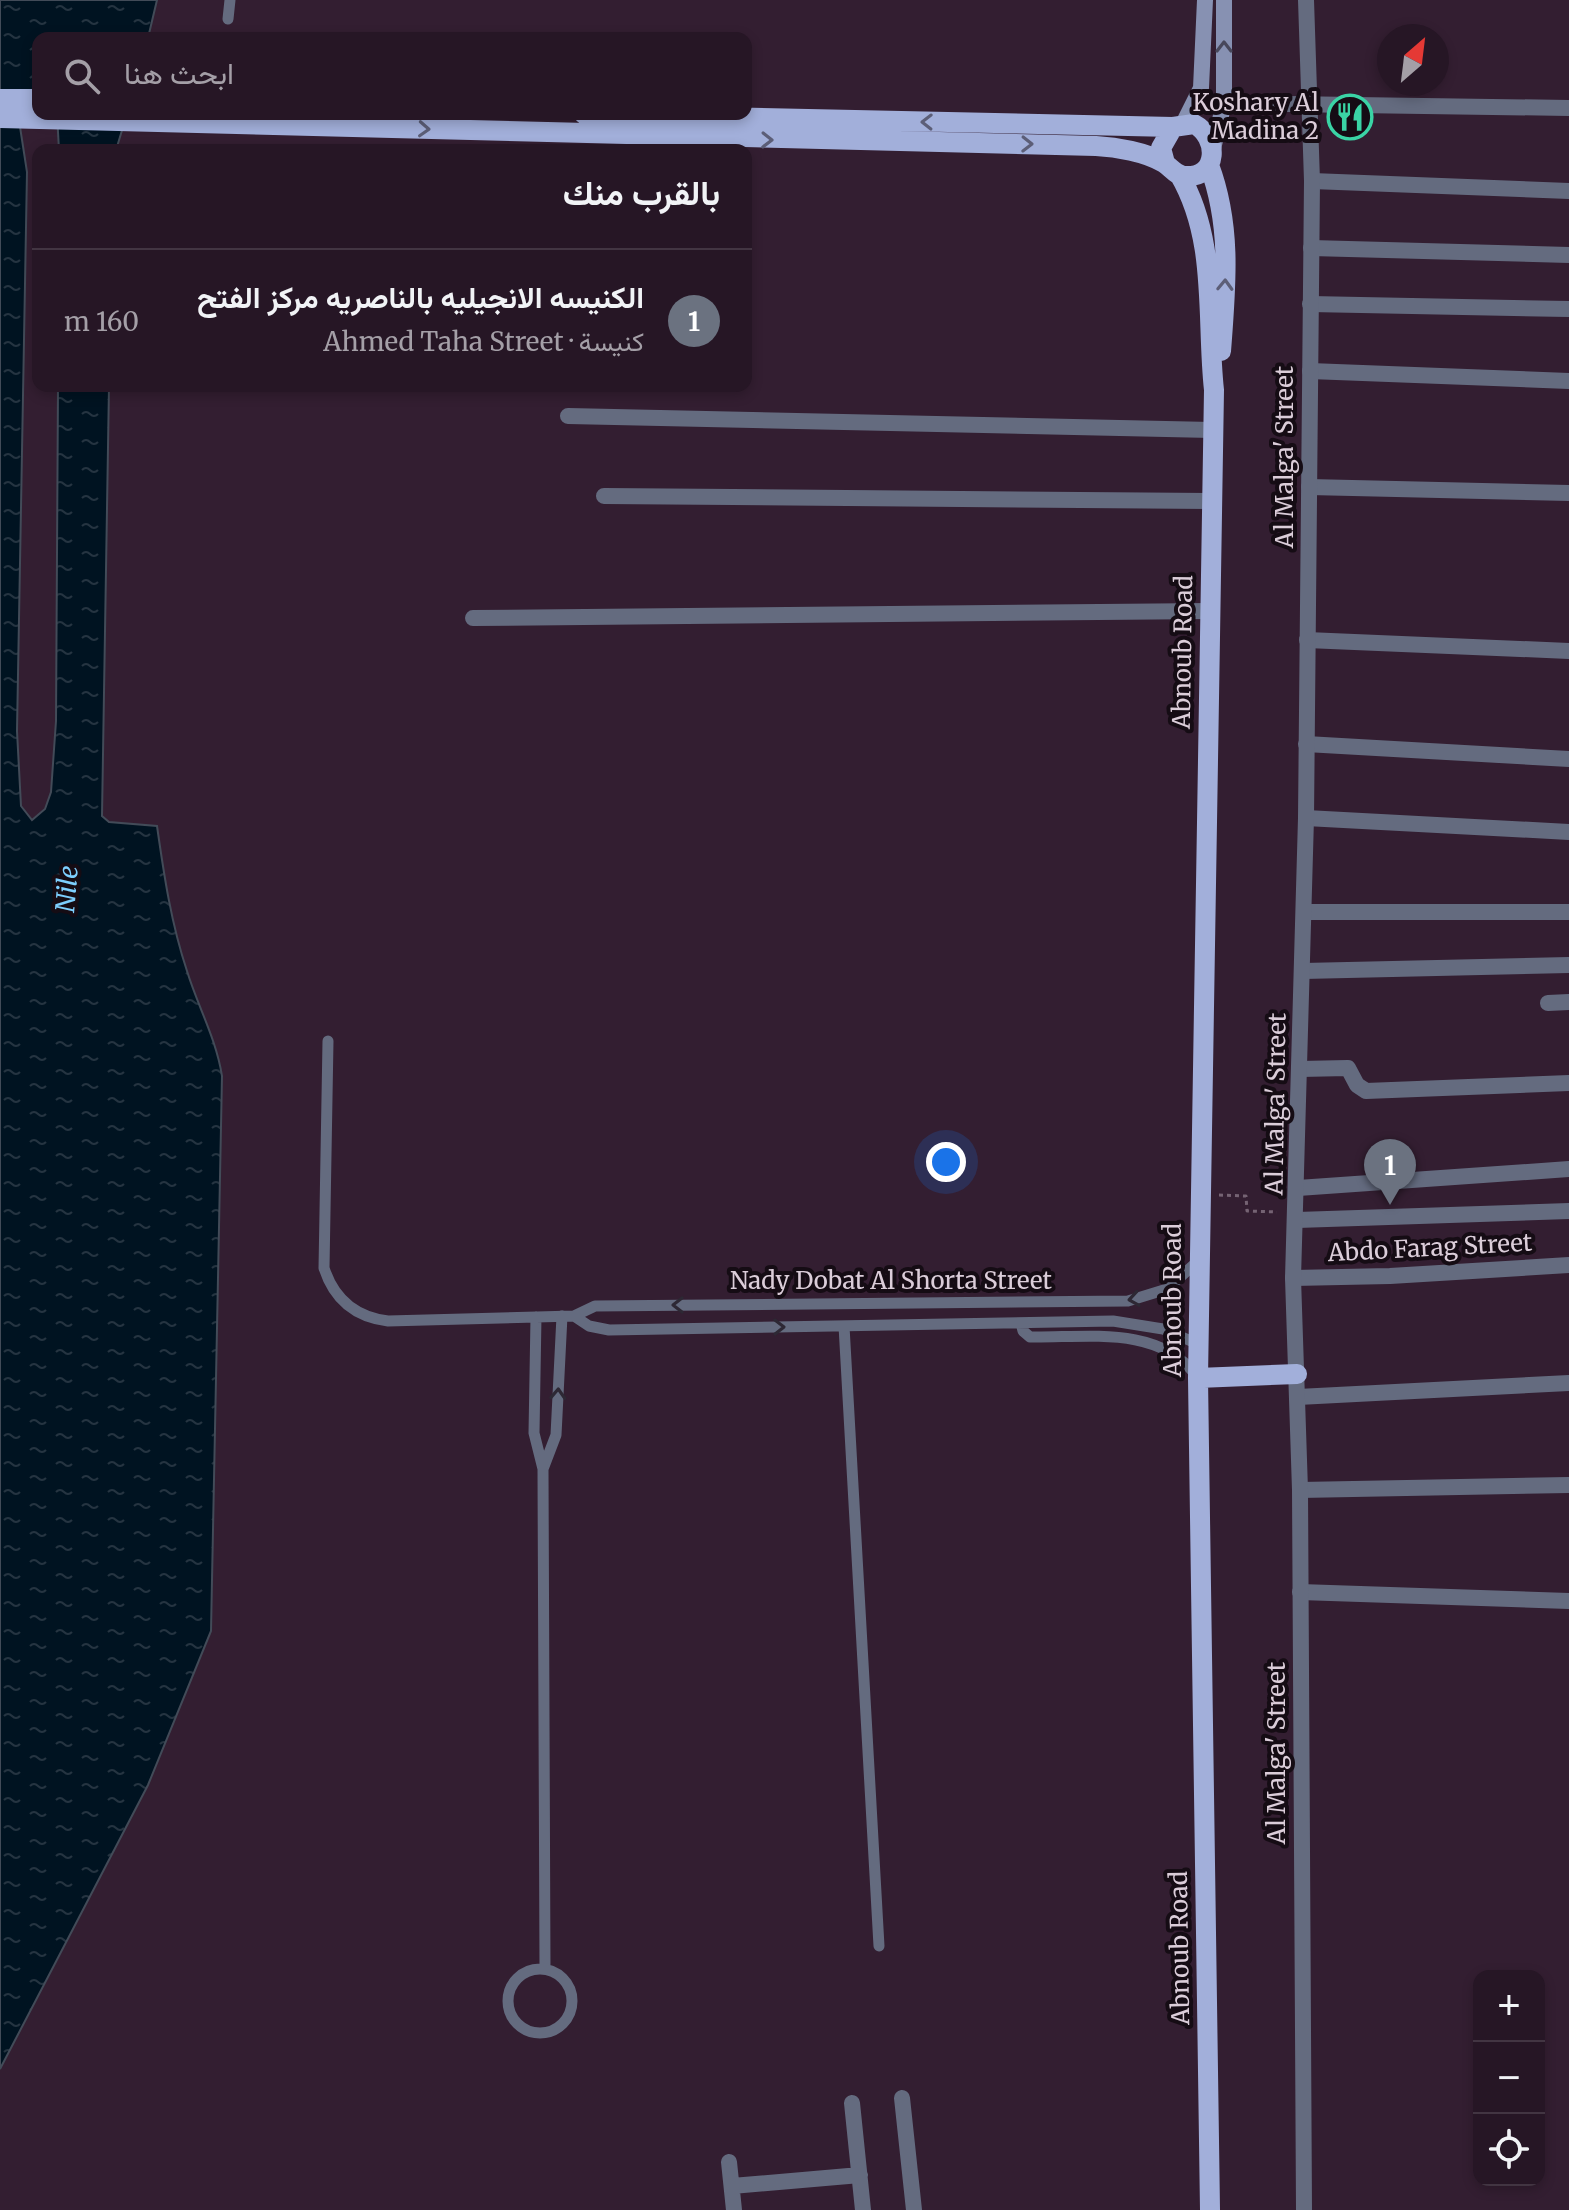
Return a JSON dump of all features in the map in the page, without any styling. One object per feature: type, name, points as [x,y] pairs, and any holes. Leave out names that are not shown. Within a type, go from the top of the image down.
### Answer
[{"type":"main road","points":[[1172,169],[1161,148],[1201,88],[1205,0]]},
{"type":"main road","points":[[116,120],[290,123],[671,138],[1096,146],[1117,148],[1196,175],[1211,157],[1224,103],[1224,0]]},
{"type":"main road","points":[[0,99],[32,99]]},
{"type":"main road","points":[[752,117],[1178,126],[1204,129],[1211,157]]},
{"type":"main road","points":[[0,118],[32,119]]},
{"type":"main road","name":"Abnoub Road","points":[[1211,157],[1227,239],[1221,350],[1214,390]]},
{"type":"main road","name":"Abnoub Road","points":[[1172,169],[1196,207],[1206,244],[1214,390],[1198,1344],[1210,2210]]},
{"type":"main road","points":[[1198,1378],[1290,1375]]},
{"type":"street","name":"Al Malga' Street","points":[[1304,2210],[1300,1490],[1298,1397],[1290,1375],[1293,1278],[1289,1216],[1298,1188],[1306,818],[1312,181],[1306,0]]},
{"type":"street","points":[[1224,103],[1569,108]]},
{"type":"street","points":[[1312,181],[1569,191]]},
{"type":"street","points":[[1311,248],[1569,255]]},
{"type":"street","points":[[1310,304],[1569,309]]},
{"type":"street","points":[[1310,371],[1569,381]]},
{"type":"street","points":[[568,416],[1212,430]]},
{"type":"street","points":[[1309,487],[1569,493]]},
{"type":"street","points":[[604,496],[1210,501]]},
{"type":"street","points":[[473,618],[1210,611]]},
{"type":"street","points":[[1307,640],[1569,651]]},
{"type":"street","points":[[1306,744],[1569,759]]},
{"type":"street","points":[[1306,818],[1569,832]]},
{"type":"street","points":[[1304,912],[1569,912]]},
{"type":"street","points":[[1303,971],[1569,965]]},
{"type":"street","points":[[1548,1003],[1569,1002]]},
{"type":"street","points":[[1300,1069],[1348,1068],[1357,1085],[1366,1091],[1569,1083]]},
{"type":"street","points":[[1298,1188],[1569,1169]]},
{"type":"street","points":[[1289,1216],[1569,1211]]},
{"type":"street","name":"Abdo Farag Street","points":[[1293,1278],[1390,1276],[1569,1265]]},
{"type":"street","points":[[1298,1397],[1569,1383]]},
{"type":"street","points":[[1300,1490],[1569,1485]]},
{"type":"street","points":[[1300,1592],[1569,1601]]},
{"type":"street","points":[[902,2098],[914,2210]]},
{"type":"street","points":[[852,2103],[863,2210]]},
{"type":"street","points":[[729,2162],[734,2210]]},
{"type":"street","points":[[732,2186],[860,2175]]},
{"type":"lane","points":[[228,19],[230,0]]},
{"type":"lane","name":"Nady Dobat Al Shorta Street","points":[[328,1041],[324,1268],[334,1291],[363,1315],[388,1321],[568,1316],[595,1306],[1128,1301],[1155,1295],[1179,1281],[1199,1261]]},
{"type":"lane","points":[[1072,1302],[1073,1322]]},
{"type":"lane","points":[[543,1469],[556,1435],[568,1316]]},
{"type":"lane","name":"Nady Dobat Al Shorta Street","points":[[568,1316],[589,1326],[609,1330],[1073,1322],[1145,1324],[1198,1344]]},
{"type":"lane","points":[[536,1317],[534,1433],[543,1469],[545,1967]]},
{"type":"lane","points":[[1021,1323],[1023,1331],[1030,1337],[1153,1342],[1178,1356],[1198,1378]]},
{"type":"lane","points":[[844,1326],[879,1946]]},
{"type":"lane","points":[[545,1967],[562,1976],[570,1991],[571,2007],[565,2024],[550,2034],[519,2027],[510,2013],[508,1996],[515,1979],[545,1967]]},
{"type":"path","points":[[1199,1194],[1246,1196],[1247,1211],[1289,1216]]},
{"type":"water","name":"Nile","points":[[0,0],[157,0],[149,32],[32,32],[32,97],[16,101],[27,172],[17,731],[21,806],[32,820],[45,809],[51,792],[56,721],[58,392],[109,392],[102,816],[109,822],[157,826],[177,935],[191,984],[216,1049],[222,1076],[211,1631],[148,1785],[0,2069]]},
{"type":"water","points":[[57,120],[125,120],[118,144],[59,144]]},
{"type":"place","name":"Koshary Al Madina 2","points":[[1350,117]]},
{"type":"place","name":"الكنيسه الانجيليه بالناصريه مركز الفتح","points":[[1390,1205]]}]
